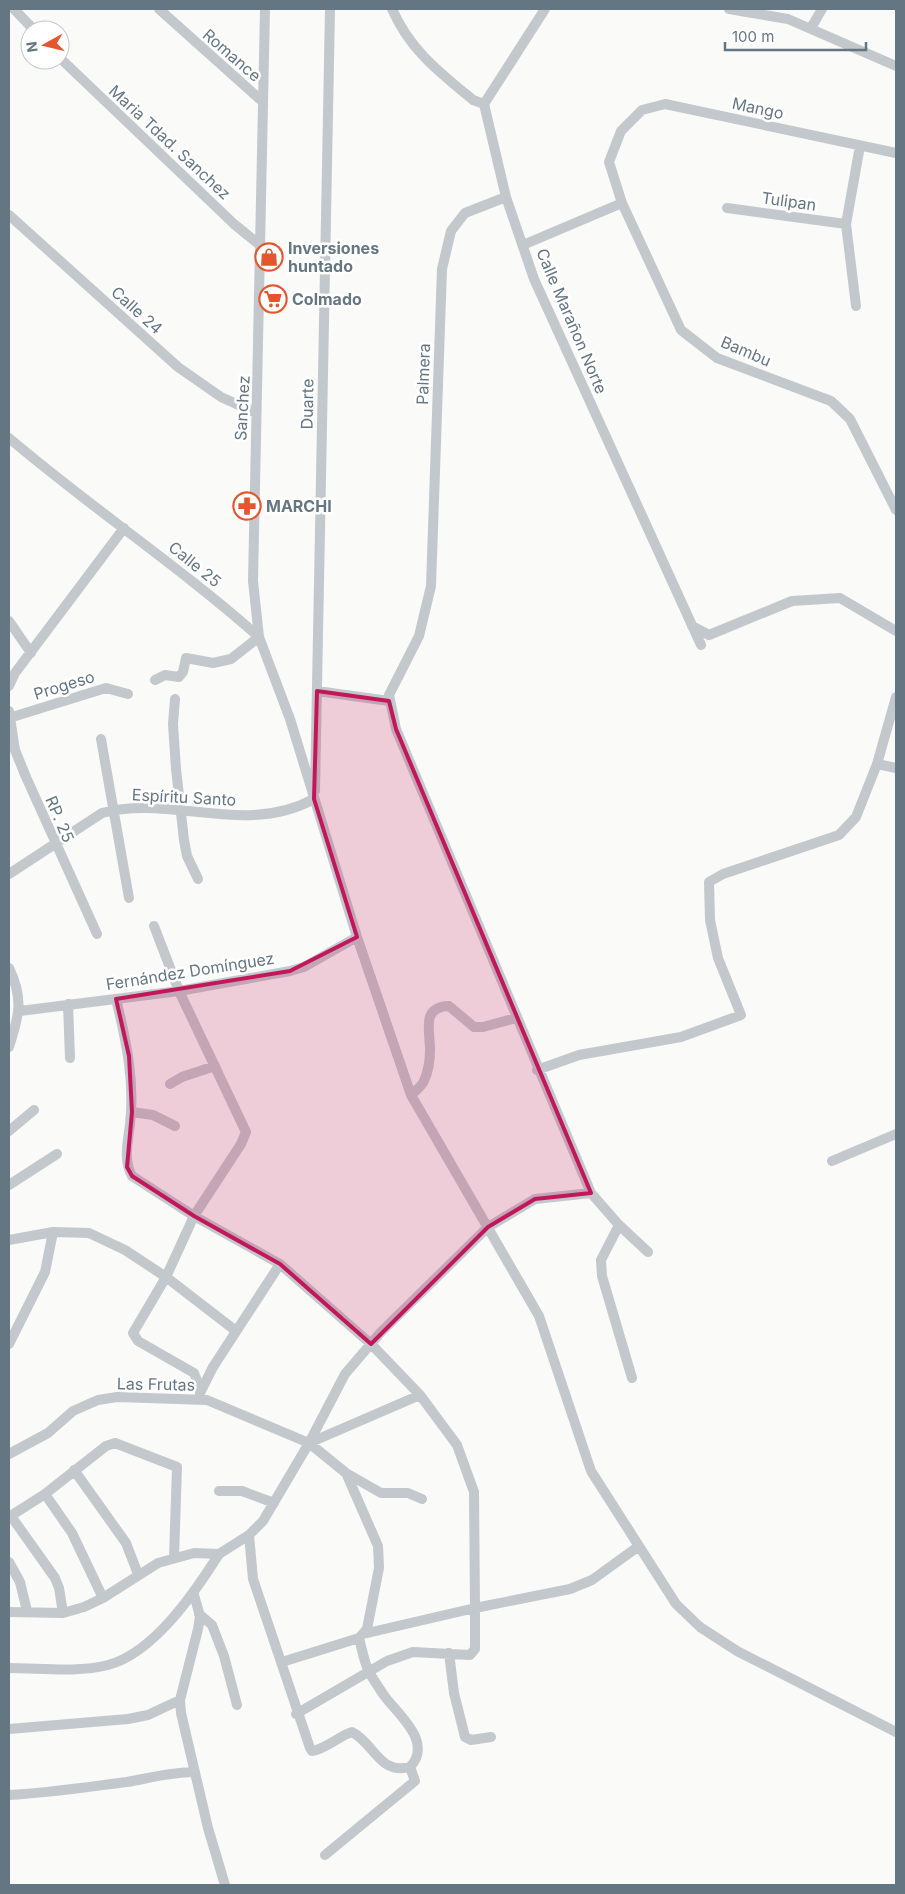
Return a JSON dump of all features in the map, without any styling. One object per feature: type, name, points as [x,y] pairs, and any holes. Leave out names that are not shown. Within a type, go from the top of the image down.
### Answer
[{"type":"street","points":[[14,9],[24,20]]},
{"type":"street","name":"Romance","points":[[159,9],[263,102]]},
{"type":"street","name":"Sanchez","points":[[265,9],[259,386],[256,413],[253,581],[259,637],[290,719],[357,937],[411,1095],[539,1316],[591,1471],[676,1604],[700,1627],[737,1652],[896,1732]]},
{"type":"street","name":"Duarte","points":[[314,799],[330,9]]},
{"type":"street","points":[[392,9],[399,25],[418,53],[473,100],[484,104],[545,9]]},
{"type":"street","points":[[729,9],[788,19],[896,66]]},
{"type":"street","points":[[811,28],[822,9]]},
{"type":"street","name":"Maria Tdad. Sanchez","points":[[70,68],[234,224],[261,246]]},
{"type":"street","name":"Calle Marañon Norte","points":[[484,104],[506,197],[534,279],[701,645]]},
{"type":"street","name":"Mango","points":[[621,131],[642,110],[665,104],[896,153]]},
{"type":"street","name":"Bambu","points":[[621,131],[609,162],[622,203],[681,330],[717,358],[831,401],[850,419],[896,510]]},
{"type":"street","points":[[856,306],[846,224],[860,146]]},
{"type":"street","name":"Palmera","points":[[389,701],[391,688],[404,669],[419,636],[430,586],[442,268],[451,231],[465,213],[506,197]]},
{"type":"street","points":[[523,245],[622,203]]},
{"type":"street","name":"Tulipan","points":[[727,208],[846,224]]},
{"type":"street","name":"Calle 24","points":[[9,215],[178,367],[221,398],[256,413]]},
{"type":"street","name":"Calle 25","points":[[9,438],[259,637]]},
{"type":"street","points":[[9,686],[14,673],[124,528]]},
{"type":"street","points":[[692,626],[709,635],[792,601],[840,598],[896,631]]},
{"type":"street","points":[[9,621],[31,653]]},
{"type":"street","points":[[155,680],[165,675],[179,677],[183,672],[186,658],[213,663],[231,659],[259,637]]},
{"type":"street","name":"Progeso","points":[[9,718],[106,688],[128,694]]},
{"type":"street","points":[[317,691],[389,701],[396,729],[537,1070],[591,1193],[619,1225],[648,1252]]},
{"type":"street","points":[[537,1070],[579,1055],[681,1037],[741,1015],[718,958],[710,920],[709,882],[722,874],[839,835],[856,817],[877,764],[896,697]]},
{"type":"street","points":[[175,699],[175,760],[181,812],[187,856],[198,879]]},
{"type":"street","name":"RP. 25","points":[[9,711],[15,750],[54,844],[97,934]]},
{"type":"street","points":[[101,739],[129,898]]},
{"type":"street","points":[[877,764],[896,768]]},
{"type":"street","name":"Espíritu Santo","points":[[9,874],[102,813],[113,810],[155,808],[233,816],[282,813],[314,799]]},
{"type":"street","points":[[154,926],[179,991],[246,1132],[241,1144],[194,1216],[166,1277],[133,1333],[138,1341],[194,1373],[199,1395]]},
{"type":"street","name":"Fernández Domínguez","points":[[20,1011],[179,991],[304,968],[357,937]]},
{"type":"street","points":[[9,968],[14,978],[20,1011],[9,1047]]},
{"type":"street","points":[[116,998],[129,1056],[132,1112],[126,1156],[127,1167],[132,1176],[194,1216],[280,1264],[371,1344],[420,1396],[458,1445],[474,1492],[476,1547],[473,1652],[470,1655],[413,1652],[387,1661],[296,1714]]},
{"type":"street","points":[[68,1004],[70,1058]]},
{"type":"street","points":[[411,1095],[424,1082],[430,1050],[428,1029],[431,1013],[440,1006],[450,1006],[474,1026],[483,1027],[516,1018]]},
{"type":"street","points":[[170,1084],[182,1076],[215,1066]]},
{"type":"street","points":[[9,1131],[34,1110]]},
{"type":"street","points":[[132,1112],[153,1115],[175,1126]]},
{"type":"street","points":[[832,1161],[896,1134]]},
{"type":"street","points":[[9,1184],[57,1154]]},
{"type":"street","points":[[9,1668],[80,1668],[109,1665],[135,1652],[170,1623],[194,1595],[219,1554],[249,1535],[263,1521],[309,1444],[345,1374],[371,1344],[488,1227],[535,1199],[591,1193]]},
{"type":"street","points":[[619,1225],[601,1260],[602,1276],[632,1378]]},
{"type":"street","points":[[9,1240],[53,1232],[89,1233],[125,1250],[166,1277],[236,1331]]},
{"type":"street","points":[[9,1344],[45,1272],[53,1232]]},
{"type":"street","points":[[199,1395],[236,1331],[280,1264]]},
{"type":"street","name":"Las Frutas","points":[[10,1452],[48,1433],[73,1412],[98,1400],[117,1397],[199,1395],[309,1444],[346,1472],[381,1493],[408,1493],[422,1500]]},
{"type":"street","points":[[309,1444],[420,1396]]},
{"type":"street","points":[[63,1612],[59,1588],[55,1578],[10,1517],[45,1494],[106,1446],[115,1443],[177,1467],[174,1557]]},
{"type":"street","points":[[74,1470],[126,1543],[138,1574]]},
{"type":"street","points":[[249,1535],[253,1579],[282,1662],[296,1714],[312,1751],[352,1732],[386,1764],[394,1769],[410,1767],[417,1757],[416,1738],[410,1725],[386,1697],[369,1671],[361,1636],[366,1629],[379,1568],[378,1546],[346,1472]]},
{"type":"street","points":[[220,1491],[242,1492],[274,1503]]},
{"type":"street","points":[[45,1494],[72,1533],[103,1598]]},
{"type":"street","points":[[282,1662],[361,1636],[475,1608],[570,1589],[592,1580],[639,1546]]},
{"type":"street","points":[[9,1612],[63,1612],[84,1607],[103,1598],[138,1574],[174,1557],[194,1553],[219,1554]]},
{"type":"street","points":[[9,1562],[20,1582],[27,1611]]},
{"type":"street","points":[[194,1595],[199,1614],[198,1629],[180,1700],[195,1772],[225,1885]]},
{"type":"street","points":[[199,1614],[212,1625],[224,1656],[237,1705]]},
{"type":"street","points":[[449,1654],[454,1693],[466,1737],[470,1740],[491,1737]]},
{"type":"street","points":[[9,1729],[30,1729],[128,1719],[148,1715],[180,1700]]},
{"type":"street","points":[[325,1855],[415,1781],[410,1767]]},
{"type":"street","points":[[9,1794],[41,1794],[175,1772],[195,1772]]},
{"type":"highlighted area","points":[[317,691],[389,701],[396,729],[591,1193],[535,1199],[488,1227],[371,1344],[280,1264],[194,1216],[132,1176],[127,1167],[132,1112],[129,1056],[116,999],[290,971],[357,937],[314,799]]},
{"type":"place","name":"Inversiones huntado","points":[[269,257]]},
{"type":"place","name":"Colmado","points":[[273,299]]},
{"type":"place","name":"MARCHI","points":[[247,506]]}]
